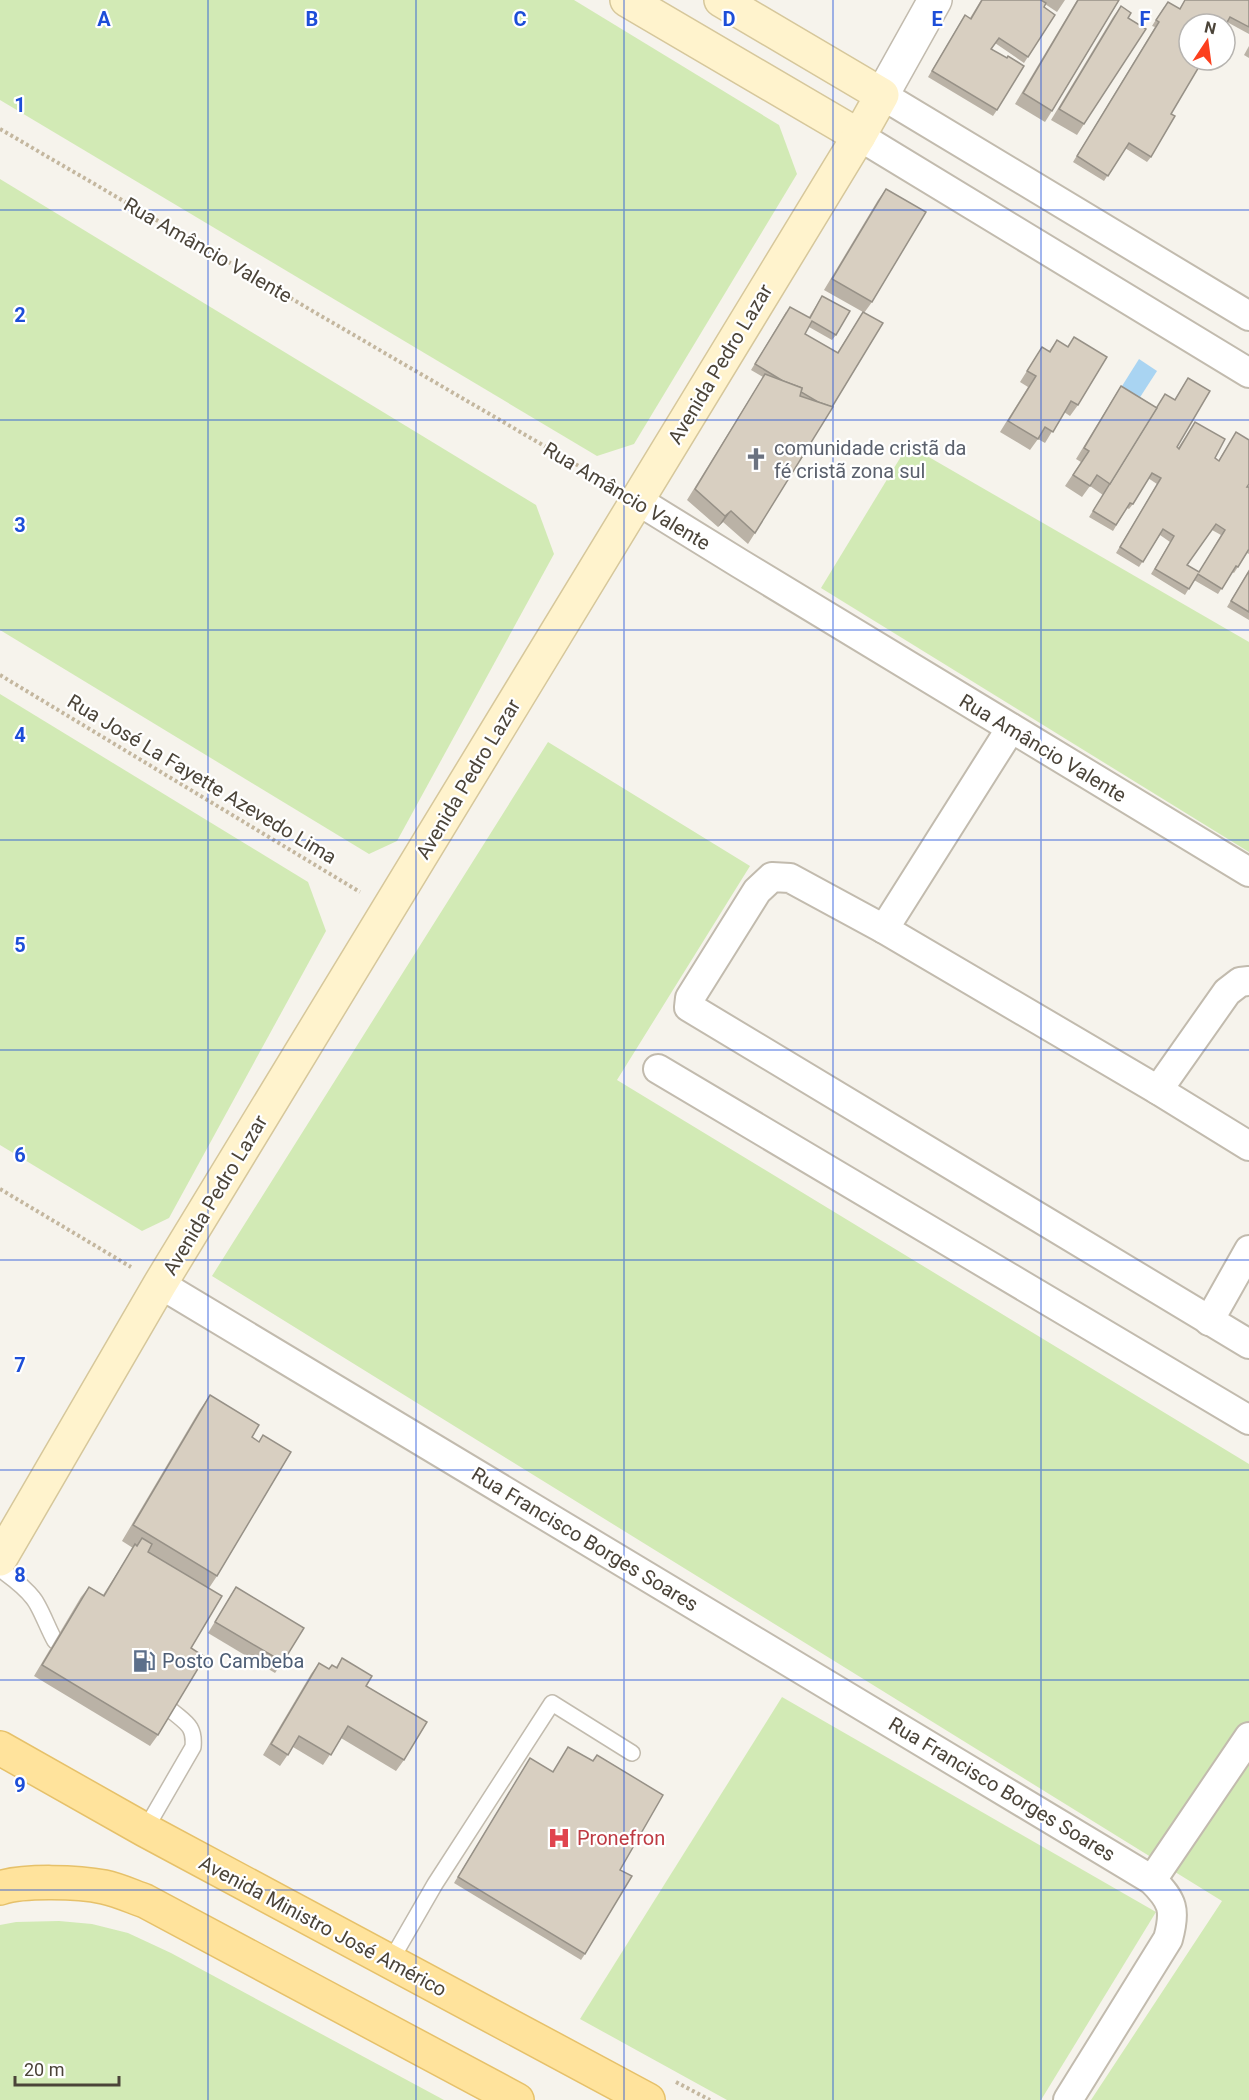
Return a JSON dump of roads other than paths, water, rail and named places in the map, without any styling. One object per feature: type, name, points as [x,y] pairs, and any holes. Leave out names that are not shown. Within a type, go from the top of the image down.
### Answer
[{"type":"main road","points":[[627,0],[859,136]]},
{"type":"main road","points":[[721,0],[882,95]]},
{"type":"main road","name":"Avenida Pedro Lazar","points":[[0,1559],[160,1284],[882,95]]},
{"type":"main road","name":"Avenida Ministro José Américo","points":[[0,1748],[145,1830],[648,2100]]},
{"type":"main road","points":[[0,1888],[57,1883],[103,1887],[145,1901],[517,2100]]},
{"type":"street","name":"Avenida Pedro Lazar","points":[[882,95],[934,0]]},
{"type":"street","points":[[882,95],[1249,316]]},
{"type":"street","points":[[859,136],[1247,368]]},
{"type":"street","name":"Rua Amâncio Valente","points":[[637,500],[738,564],[1249,872]]},
{"type":"street","points":[[884,929],[1011,728]]},
{"type":"street","points":[[1249,1146],[884,929],[790,878],[772,876],[757,891],[690,998],[689,1007],[1249,1344]]},
{"type":"street","points":[[1158,1090],[1227,992],[1240,982],[1249,981]]},
{"type":"street","points":[[658,1069],[1249,1420]]},
{"type":"street","points":[[1209,1321],[1249,1250]]},
{"type":"street","name":"Rua Francisco Borges Soares","points":[[160,1284],[1160,1887]]},
{"type":"street","points":[[1068,2100],[1168,1939],[1173,1907],[1160,1887],[1249,1737]]},
{"type":"lane","points":[[0,1569],[24,1587],[35,1600],[55,1641]]},
{"type":"lane","points":[[390,1962],[435,1884],[552,1703],[632,1753]]},
{"type":"lane","points":[[145,1830],[193,1747],[194,1736],[190,1727],[171,1711]]},
{"type":"water","points":[[1139,359],[1157,371],[1135,405],[1117,394]]},
{"type":"place","name":"comunidade cristã da fé cristã zona sul","points":[[756,459]]},
{"type":"place","name":"Posto Cambeba","points":[[144,1661]]},
{"type":"place","name":"Pronefron","points":[[559,1838]]}]
